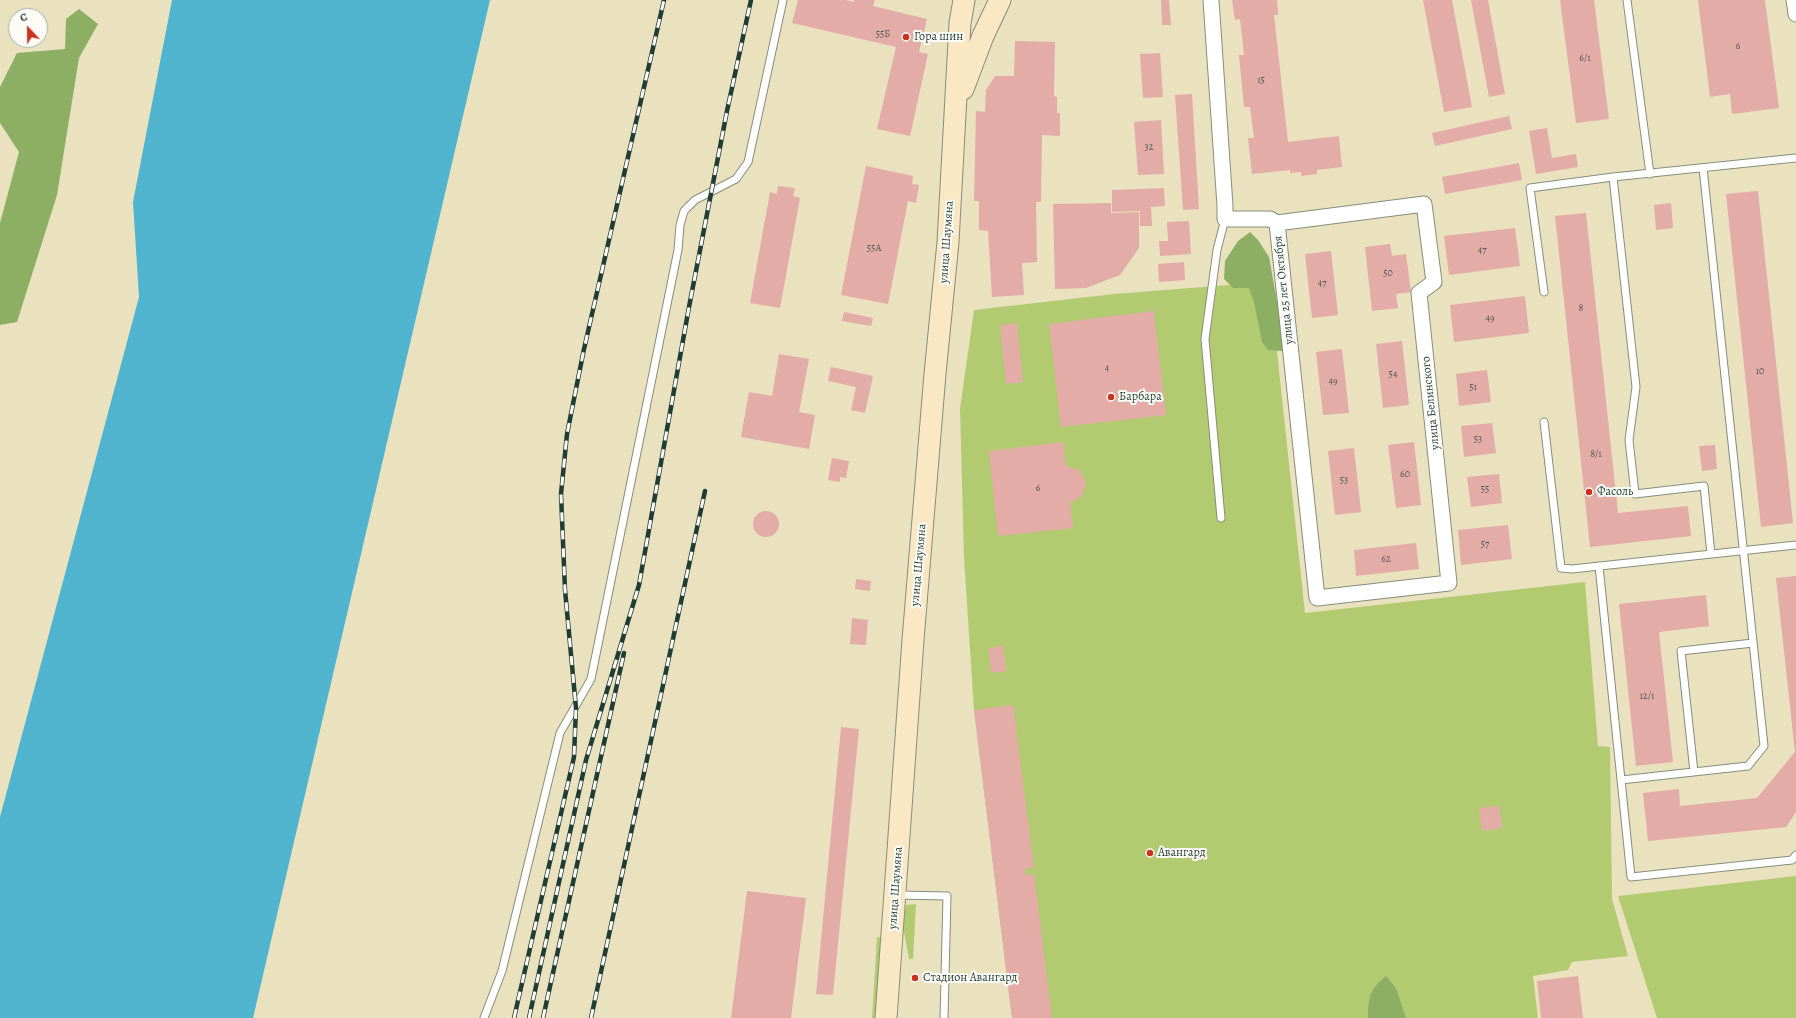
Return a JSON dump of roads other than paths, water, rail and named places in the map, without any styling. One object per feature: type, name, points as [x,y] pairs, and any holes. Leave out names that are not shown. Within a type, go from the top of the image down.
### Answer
[{"type":"main road","name":"улица Шаумяна","points":[[886,1018],[913,648],[935,374],[948,242],[960,24],[964,0]]},
{"type":"main road","points":[[972,0],[984,7],[999,2]]},
{"type":"main road","name":"улица Шаумяна","points":[[955,112],[983,36],[999,2]]},
{"type":"street","points":[[1211,0],[1225,198],[1225,219]]},
{"type":"street","points":[[1794,0],[1796,14]]},
{"type":"street","name":"улица Белинского","points":[[1277,223],[1424,204],[1434,282],[1419,293],[1449,583],[1317,598],[1313,558]]},
{"type":"street","name":"улица 25 лет Октября","points":[[1225,219],[1270,219],[1277,223],[1313,558]]},
{"type":"lane","points":[[484,1018],[502,971],[560,733],[591,679],[678,250],[680,225],[684,211],[695,200],[736,179],[748,162],[783,0]]},
{"type":"lane","points":[[1627,0],[1650,174]]},
{"type":"lane","points":[[1544,292],[1530,188],[1613,177],[1796,158]]},
{"type":"lane","points":[[1621,780],[1748,766],[1764,746],[1703,168]]},
{"type":"lane","points":[[1613,177],[1636,387],[1630,440],[1635,494],[1704,486],[1711,554]]},
{"type":"lane","points":[[1221,518],[1205,339],[1217,250],[1225,219]]},
{"type":"lane","points":[[1544,422],[1561,568],[1572,569],[1796,545]]},
{"type":"lane","points":[[1598,566],[1631,877],[1792,860],[1796,855]]},
{"type":"lane","points":[[1694,772],[1681,651],[1753,643]]},
{"type":"lane","points":[[895,895],[947,896],[944,1018]]},
{"type":"water","points":[[172,0],[490,0],[253,1018],[0,1018],[0,817],[139,297],[133,202]]},
{"type":"railway","points":[[514,1018],[574,757],[576,708],[565,590],[561,494],[567,434],[584,349],[664,0]]},
{"type":"railway","points":[[529,1018],[586,760],[639,585],[689,307],[727,111],[751,0]]},
{"type":"railway","points":[[591,1018],[705,491]]},
{"type":"railway","points":[[543,1018],[624,653]]},
{"type":"place","name":"Гора шин","points":[[906,37]]},
{"type":"place","name":"Барбара","points":[[1111,397]]},
{"type":"place","name":"Фасоль","points":[[1589,492]]},
{"type":"place","name":"Авангард","points":[[1150,853]]},
{"type":"place","name":"Стадион Авангард","points":[[915,978]]}]
